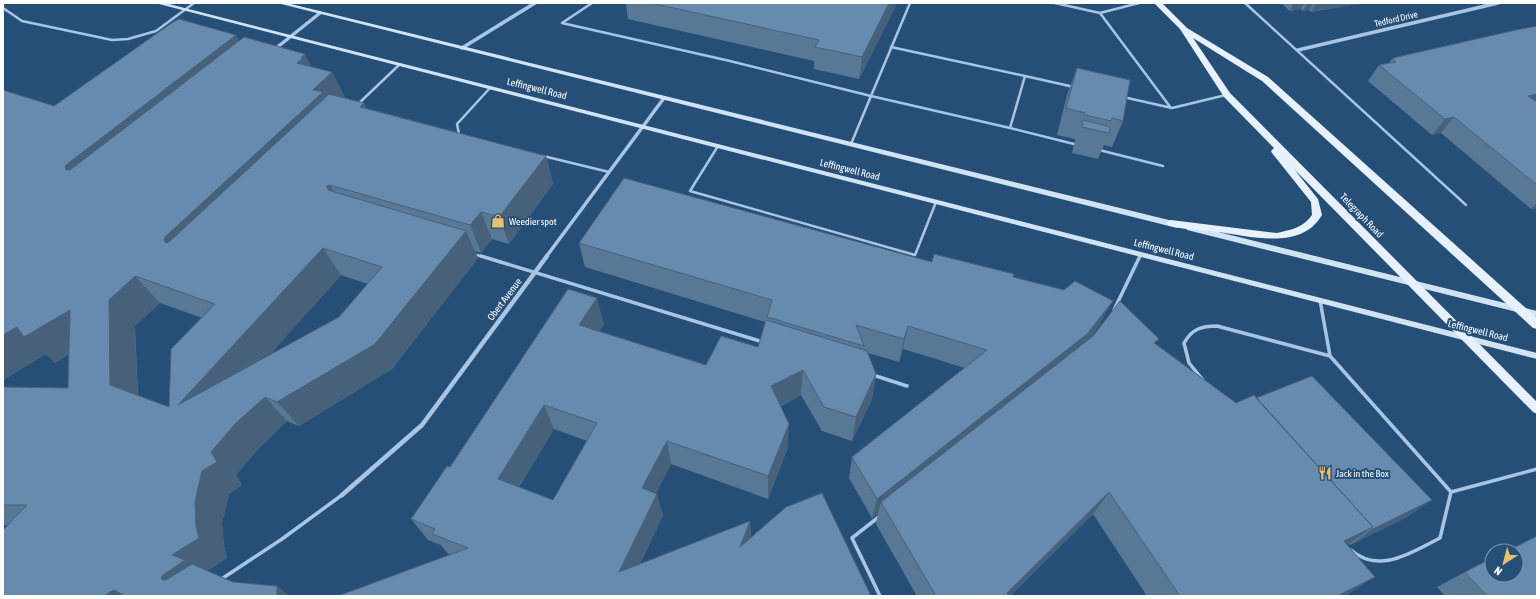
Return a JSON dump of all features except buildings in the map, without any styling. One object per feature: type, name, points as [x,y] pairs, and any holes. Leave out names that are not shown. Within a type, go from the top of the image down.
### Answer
[{"type":"main road","name":"Leffingwell Road","points":[[158,3],[1537,356]]},
{"type":"main road","name":"Leffingwell Road","points":[[280,3],[1537,314]]},
{"type":"main road","name":"Telegraph Road","points":[[1158,3],[1183,28],[1227,95],[1537,409]]},
{"type":"main road","name":"Telegraph Road","points":[[1183,28],[1265,79],[1537,325]]},
{"type":"main road","points":[[1171,223],[1277,236],[1296,232],[1311,224],[1317,215],[1315,201],[1248,116]]},
{"type":"street","points":[[462,48],[535,3]]},
{"type":"street","name":"Tedford Drive","points":[[1298,50],[1498,3]]},
{"type":"street","points":[[271,52],[320,13]]},
{"type":"street","name":"Obert Avenue","points":[[342,495],[422,425],[664,98]]},
{"type":"lane","points":[[3,8],[22,21],[112,40],[128,39],[156,31],[194,3]]},
{"type":"lane","points":[[592,3],[562,23],[730,61],[1079,145]]},
{"type":"lane","points":[[852,144],[910,3]]},
{"type":"lane","points":[[1055,3],[1100,13],[1139,3]]},
{"type":"lane","points":[[1245,3],[1466,204]]},
{"type":"lane","points":[[1100,13],[1172,108]]},
{"type":"lane","points":[[891,47],[1079,88]]},
{"type":"lane","points":[[352,109],[399,64]]},
{"type":"lane","points":[[1010,128],[1025,76]]},
{"type":"lane","points":[[466,136],[459,134],[457,124],[490,88]]},
{"type":"lane","points":[[1118,96],[1172,108],[1227,95]]},
{"type":"lane","points":[[718,146],[690,191],[915,255],[936,202]]},
{"type":"lane","points":[[1094,149],[1163,166]]},
{"type":"lane","points":[[535,154],[610,172]]},
{"type":"lane","points":[[466,252],[770,344]]},
{"type":"lane","points":[[1113,313],[1140,254]]},
{"type":"lane","points":[[1320,300],[1330,356],[1451,492]]},
{"type":"lane","points":[[1205,382],[1190,363],[1184,343],[1190,333],[1203,326],[1217,326],[1330,356]]},
{"type":"lane","points":[[869,374],[907,386]]},
{"type":"lane","points":[[1451,492],[1537,469]]},
{"type":"lane","points":[[1346,546],[1351,551],[1369,561],[1387,560],[1409,553],[1440,538],[1451,492]]},
{"type":"lane","points":[[213,584],[282,539],[342,495]]},
{"type":"lane","points":[[880,596],[852,538],[883,513]]},
{"type":"place","name":"Weedier spot","points":[[498,221]]},
{"type":"place","name":"Jack in the Box","points":[[1325,473]]}]
